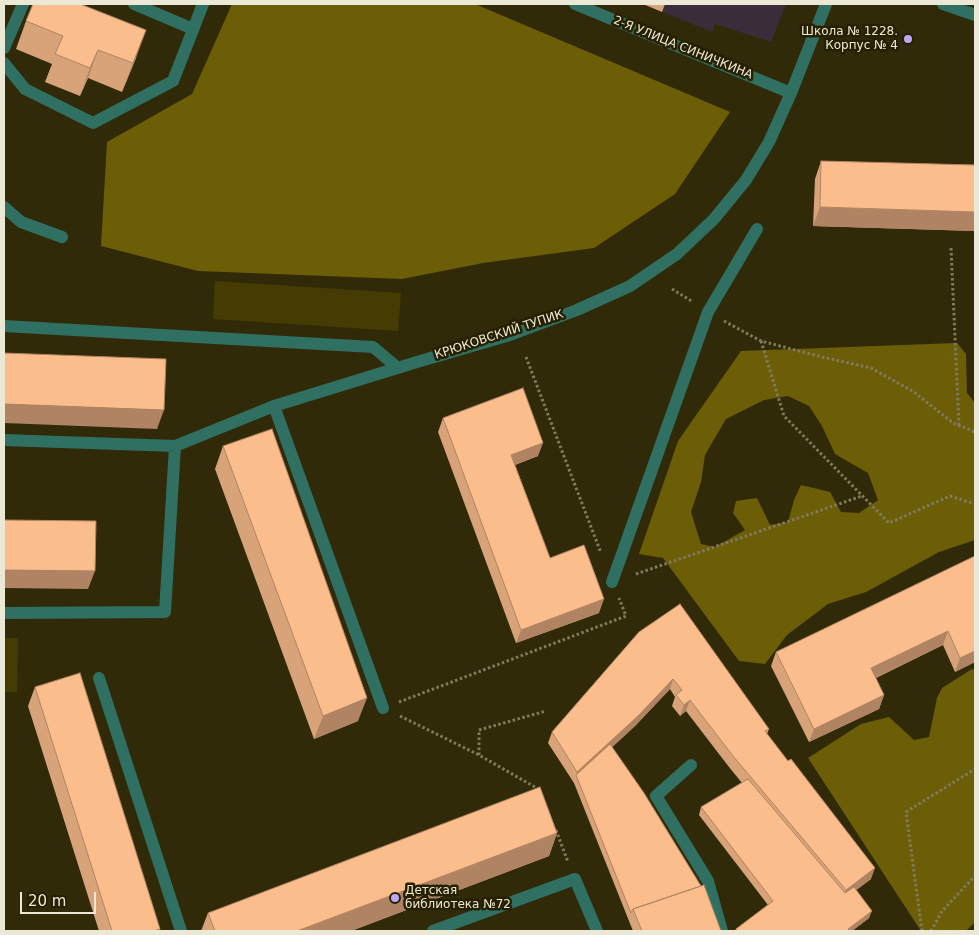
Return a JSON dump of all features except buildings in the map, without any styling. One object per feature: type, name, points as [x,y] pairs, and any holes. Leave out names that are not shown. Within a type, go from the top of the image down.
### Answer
[{"type":"street","points":[[4,48],[22,4]]},
{"type":"street","points":[[134,4],[193,28]]},
{"type":"street","points":[[4,63],[25,90],[93,123],[172,82],[203,4]]},
{"type":"street","name":"2-Я УЛИЦА СИНИЧКИНА","points":[[575,4],[791,93]]},
{"type":"street","name":"КРЮКОВСКИЙ ТУПИК","points":[[175,446],[274,406],[510,334],[577,310],[630,286],[677,254],[714,220],[746,180],[769,142],[791,93],[826,4]]},
{"type":"street","points":[[943,4],[975,15]]},
{"type":"street","points":[[4,207],[22,222],[62,237]]},
{"type":"street","points":[[612,582],[708,312],[757,229]]},
{"type":"street","points":[[4,326],[372,347],[398,368]]},
{"type":"street","points":[[274,406],[383,708]]},
{"type":"street","points":[[4,440],[175,446],[165,612],[4,613]]},
{"type":"street","points":[[99,678],[181,931]]},
{"type":"street","points":[[692,765],[656,796],[708,881],[722,931]]},
{"type":"street","points":[[433,931],[575,879],[597,931]]},
{"type":"path","points":[[951,248],[960,426]]},
{"type":"path","points":[[672,289],[708,312],[761,341],[871,368],[914,392],[953,423],[975,432]]},
{"type":"path","points":[[761,341],[784,416],[889,524],[950,496],[975,504]]},
{"type":"path","points":[[383,708],[626,616],[526,357]]},
{"type":"path","points":[[612,582],[862,496]]},
{"type":"path","points":[[383,708],[479,755],[540,790],[544,798]]},
{"type":"path","points":[[479,755],[479,730],[546,711]]},
{"type":"path","points":[[922,931],[906,812],[975,769]]},
{"type":"path","points":[[531,793],[540,790]]},
{"type":"path","points":[[554,825],[575,879]]},
{"type":"path","points":[[931,931],[942,911],[975,876]]},
{"type":"shaded area","points":[[232,4],[475,4],[730,112],[675,194],[594,248],[483,263],[402,279],[198,271],[101,246],[107,142],[192,94]]},
{"type":"shaded area","points":[[643,4],[786,4],[771,42],[715,24],[712,32]]},
{"type":"shaded area","points":[[215,281],[401,293],[398,331],[213,319]]},
{"type":"shaded area","points":[[957,343],[966,354],[967,393],[975,403],[975,540],[939,552],[866,592],[828,604],[787,635],[765,664],[739,661],[663,558],[639,554],[678,441],[741,351]],"holes":[[[788,396],[809,406],[822,426],[835,454],[868,473],[878,500],[859,513],[841,512],[830,492],[801,485],[794,500],[788,522],[770,525],[757,498],[736,501],[733,513],[745,530],[715,547],[701,544],[691,512],[701,482],[705,455],[726,419],[764,400]]]},
{"type":"shaded area","points":[[4,638],[18,638],[17,692],[4,692]]},
{"type":"shaded area","points":[[972,669],[975,670],[975,922],[966,931],[921,931],[808,758],[861,724],[889,717],[914,740],[929,737],[937,698],[942,688]]},
{"type":"place","name":"Школа № 1228. Корпус № 4","points":[[908,39]]},
{"type":"place","name":"Детская библиотека №72","points":[[395,898]]}]
